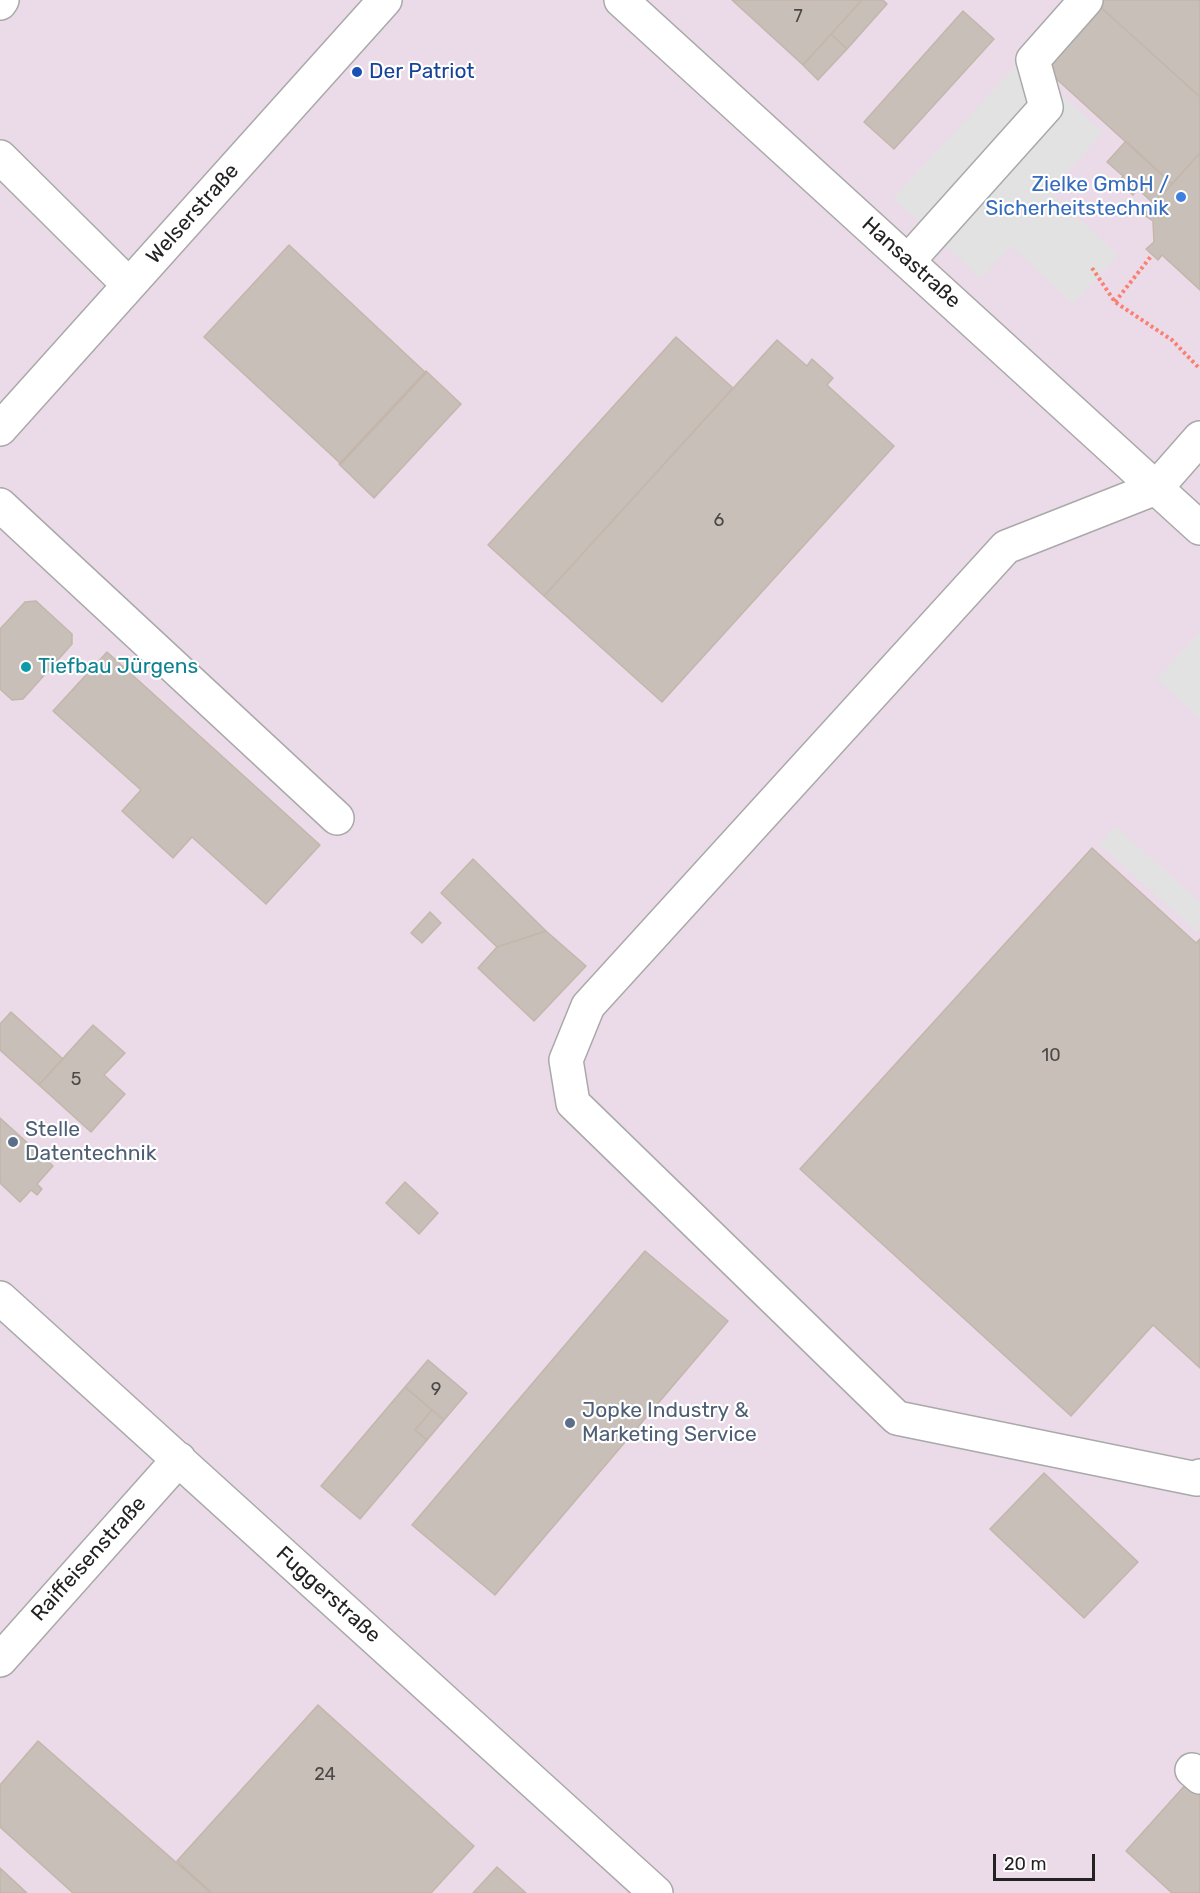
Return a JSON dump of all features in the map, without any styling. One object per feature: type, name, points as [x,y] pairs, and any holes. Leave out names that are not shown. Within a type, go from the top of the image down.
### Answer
[{"type":"street","name":"Welserstraße","points":[[0,429],[385,0]]},
{"type":"street","name":"Hansastraße","points":[[621,0],[909,260],[1200,528]]},
{"type":"street","points":[[909,260],[1046,107],[1033,60],[1086,0]]},
{"type":"street","points":[[0,157],[129,285]]},
{"type":"street","points":[[1200,438],[1156,488],[1006,547],[588,1006],[566,1060],[573,1103],[897,1418],[1197,1479],[1200,1476]]},
{"type":"street","points":[[0,505],[337,818]]},
{"type":"street","name":"Fuggerstraße","points":[[0,1298],[656,1893]]},
{"type":"street","name":"Raiffeisenstraße","points":[[0,1660],[179,1459]]},
{"type":"path","points":[[1115,302],[1152,255]]},
{"type":"path","points":[[1092,268],[1115,302],[1172,340],[1200,369]]},
{"type":"shaded area","points":[[0,0],[1200,0],[1200,1893],[0,1893]]},
{"type":"shaded area","points":[[1023,58],[1103,133],[1049,191],[1118,255],[1073,304],[1011,246],[981,279],[893,198]]},
{"type":"shaded area","points":[[1200,632],[1200,718],[1157,679]]},
{"type":"shaded area","points":[[1115,826],[1200,902],[1199,934],[1099,844]]},
{"type":"building","points":[[732,0],[862,0],[803,65]]},
{"type":"building","points":[[862,0],[883,0],[887,4],[847,49],[831,34]]},
{"type":"building","points":[[1099,0],[1200,0],[1200,97],[1096,3]]},
{"type":"building","points":[[1096,3],[1200,97],[1200,153],[1172,184],[1040,64]]},
{"type":"building","points":[[963,11],[994,39],[894,149],[864,122]]},
{"type":"building","points":[[831,34],[847,49],[818,80],[803,65]]},
{"type":"building","points":[[1126,141],[1172,184],[1154,204],[1138,189],[1133,195],[1119,181],[1123,176],[1107,162]]},
{"type":"building","points":[[1200,153],[1200,290],[1162,255],[1158,260],[1146,249],[1154,242],[1153,221],[1144,215]]},
{"type":"building","points":[[289,245],[426,373],[341,464],[204,337]]},
{"type":"building","points":[[676,337],[733,388],[544,596],[488,545]]},
{"type":"building","points":[[777,340],[807,366],[812,359],[833,378],[827,385],[894,446],[662,702],[544,596]]},
{"type":"building","points":[[426,371],[461,404],[374,498],[339,464]]},
{"type":"building","name":"Tiefbau Jürgens","points":[[36,601],[72,634],[72,644],[23,699],[12,700],[0,689],[0,629],[25,602]]},
{"type":"building","points":[[107,652],[320,845],[266,904],[192,837],[173,858],[122,811],[141,790],[53,711]]},
{"type":"building","points":[[1092,848],[1196,943],[1200,939],[1200,1368],[1153,1325],[1071,1416],[800,1169]]},
{"type":"building","points":[[473,859],[546,931],[497,947],[441,893]]},
{"type":"building","points":[[430,912],[441,923],[422,943],[411,933]]},
{"type":"building","points":[[546,931],[586,966],[534,1021],[478,968],[497,947]]},
{"type":"building","points":[[11,1012],[63,1059],[39,1085],[0,1050],[0,1024]]},
{"type":"building","points":[[93,1025],[125,1053],[104,1075],[125,1094],[91,1132],[39,1085]]},
{"type":"building","name":"Stelle Datentechnik","points":[[0,1118],[53,1166],[37,1184],[42,1189],[37,1195],[31,1190],[20,1202],[0,1183]]},
{"type":"building","points":[[405,1182],[438,1213],[419,1234],[386,1203]]},
{"type":"building","name":"Jopke Industry & Marketing Service","points":[[645,1251],[728,1321],[495,1595],[412,1525]]},
{"type":"building","points":[[428,1360],[467,1393],[444,1420],[405,1387]]},
{"type":"building","points":[[405,1387],[432,1410],[415,1430],[427,1440],[360,1519],[321,1486]]},
{"type":"building","points":[[432,1410],[444,1420],[427,1440],[415,1430]]},
{"type":"building","points":[[1044,1473],[1138,1562],[1084,1618],[990,1529]]},
{"type":"building","points":[[318,1705],[474,1846],[431,1893],[212,1893],[177,1861]]},
{"type":"building","points":[[38,1741],[211,1893],[73,1893],[0,1827],[0,1785]]},
{"type":"building","points":[[1187,1783],[1200,1794],[1200,1893],[1172,1893],[1126,1851]]},
{"type":"building","points":[[497,1867],[526,1893],[473,1893]]},
{"type":"building","points":[[0,1868],[27,1893],[0,1893]]},
{"type":"place","name":"Der Patriot","points":[[357,72]]},
{"type":"place","name":"Zielke GmbH / Sicherheitstechnik","points":[[1181,197]]},
{"type":"place","name":"Tiefbau Jürgens","points":[[26,667]]},
{"type":"place","name":"Stelle Datentechnik","points":[[13,1142]]},
{"type":"place","name":"Jopke Industry & Marketing Service","points":[[570,1423]]}]
